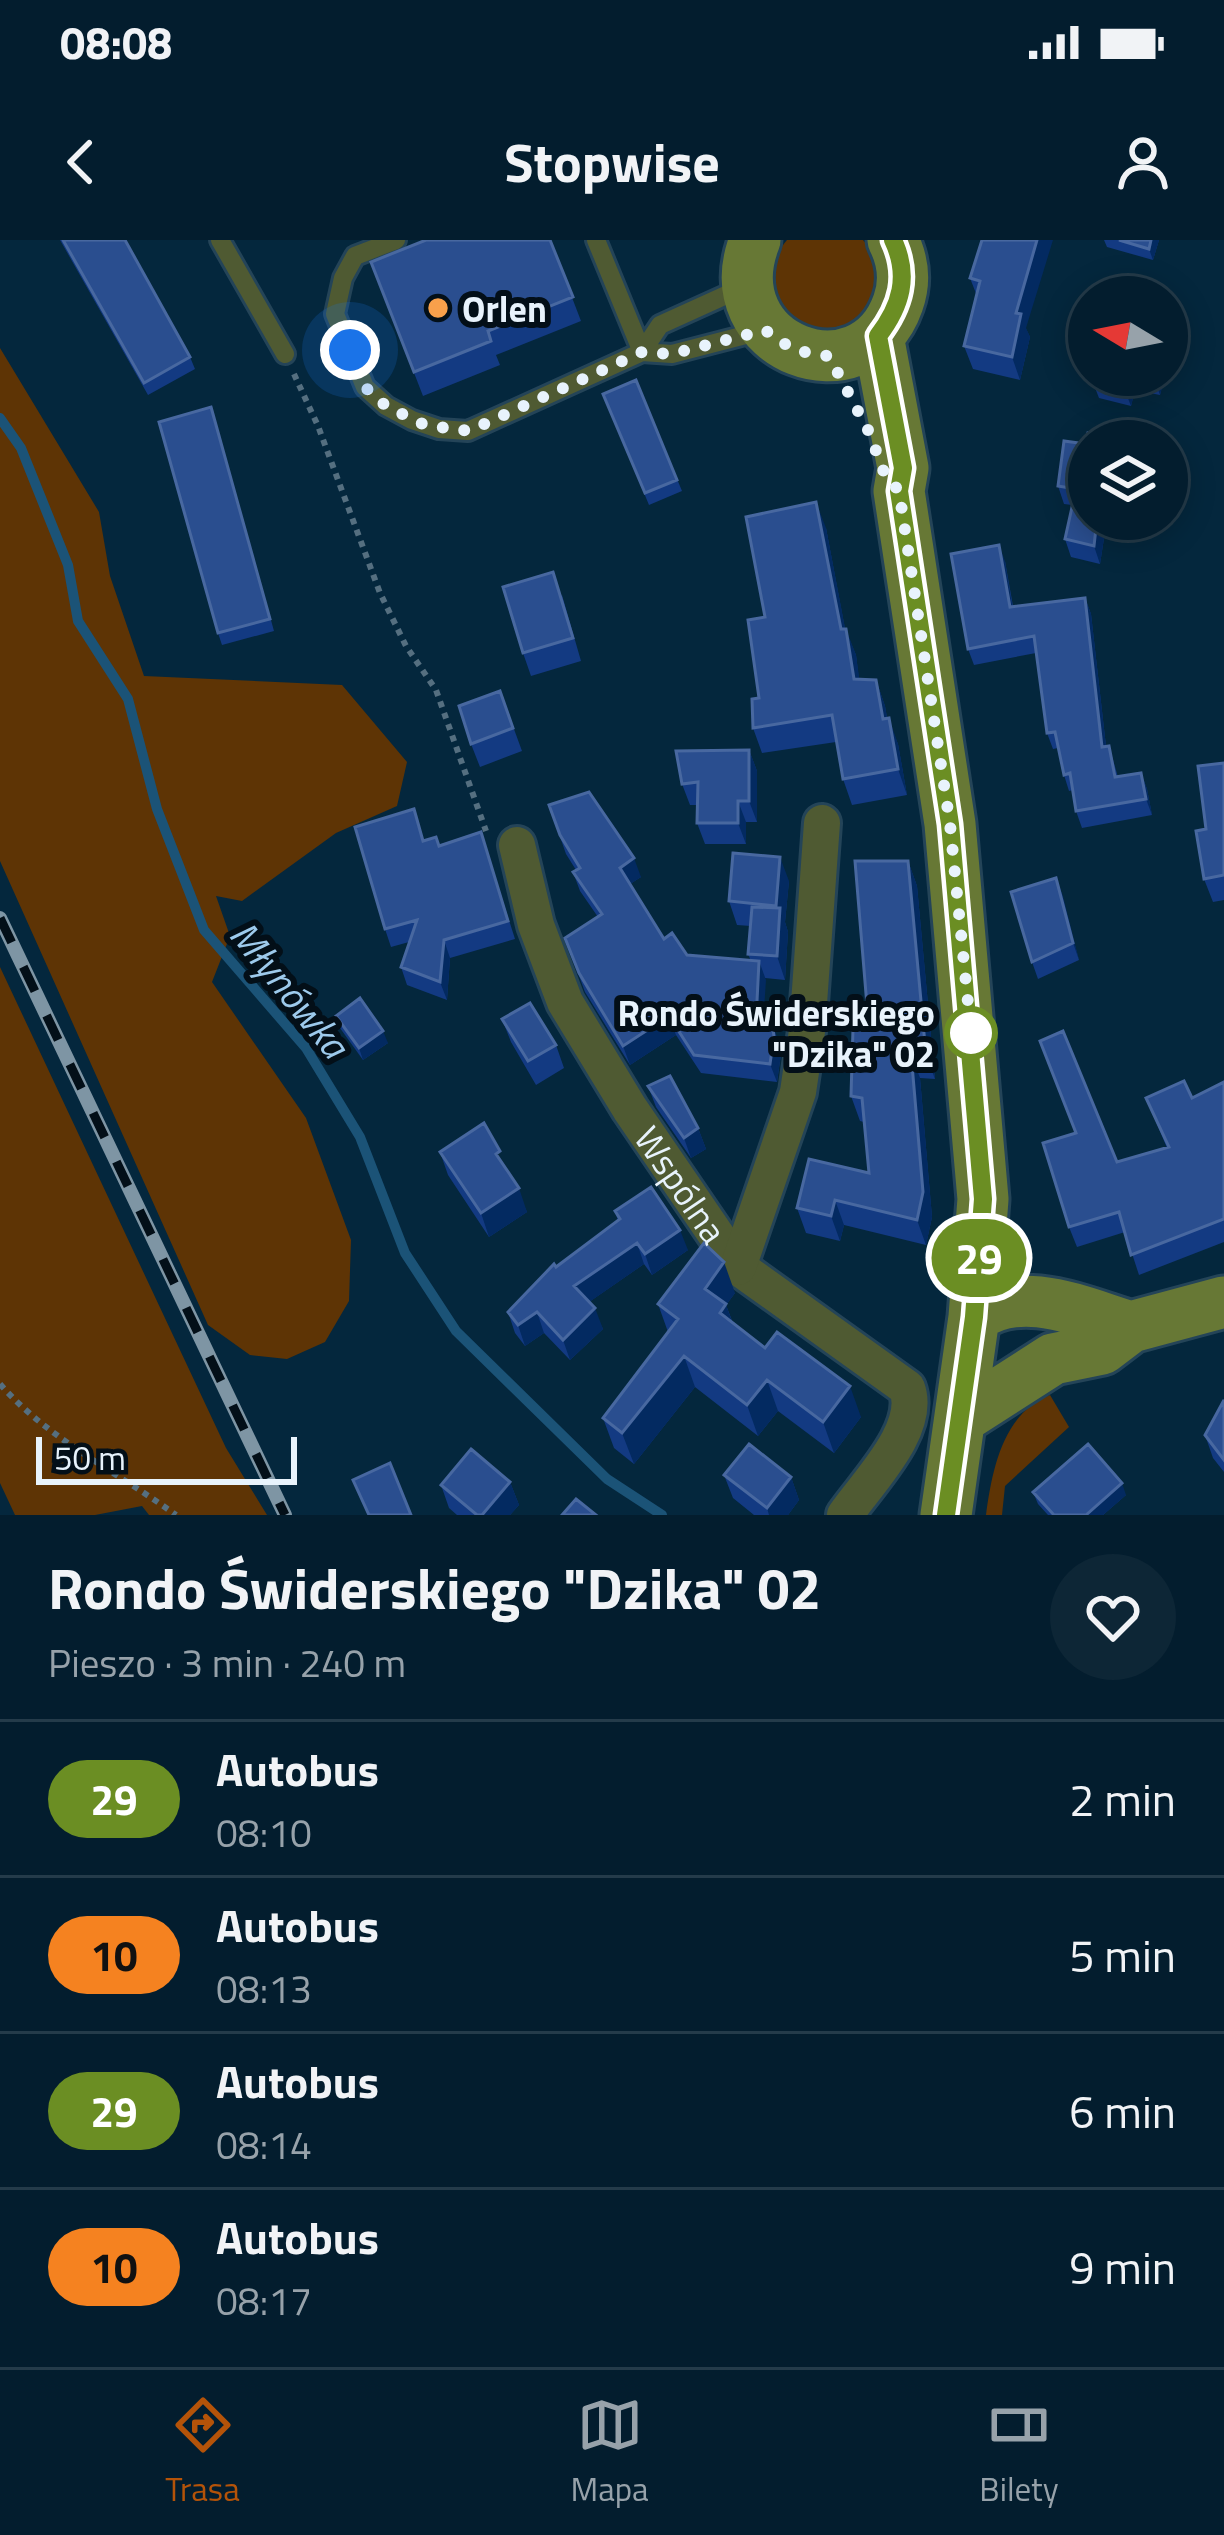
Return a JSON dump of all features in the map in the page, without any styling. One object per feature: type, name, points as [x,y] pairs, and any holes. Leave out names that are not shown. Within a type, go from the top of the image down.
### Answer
[{"type":"main road","points":[[756,285],[783,345],[805,354],[829,356],[855,350],[878,336],[894,316],[902,291],[905,249]]},
{"type":"main road","points":[[878,336],[903,468],[899,491],[950,824],[971,1033],[982,1221],[974,1317],[946,1515]]},
{"type":"main road","points":[[829,356],[869,432],[885,475],[899,491]]},
{"type":"main road","points":[[982,1221],[1050,1303]]},
{"type":"main road","points":[[974,1317],[1005,1301],[1050,1303],[1131,1327]]},
{"type":"main road","points":[[961,1418],[1053,1359],[1102,1349],[1131,1327],[1224,1302]]},
{"type":"main road","points":[[974,1317],[995,1334],[1053,1359]]},
{"type":"street","points":[[738,1267],[798,1092],[822,823]]},
{"type":"street","name":"Wspólna","points":[[519,853],[536,925],[565,1002],[738,1267],[907,1388],[912,1402],[907,1427],[844,1515]]},
{"type":"lane","points":[[220,240],[285,354]]},
{"type":"lane","points":[[396,240],[356,256],[343,278],[335,314],[365,387],[412,421],[440,429],[469,431],[642,352],[672,354],[756,285]]},
{"type":"lane","points":[[596,240],[642,352]]},
{"type":"lane","points":[[642,352],[660,326],[756,285]]},
{"type":"path","points":[[285,354],[318,426],[380,593],[406,646],[436,690],[486,831],[519,853]]},
{"type":"path","points":[[0,1384],[19,1406],[78,1450],[176,1515]]},
{"type":"shaded area","points":[[787,240],[863,240],[876,260],[879,281],[874,300],[862,315],[846,327],[828,331],[808,328],[788,315],[776,299],[774,277],[776,258]]},
{"type":"shaded area","points":[[0,348],[99,512],[110,576],[144,676],[342,685],[407,762],[397,806],[336,833],[242,901],[216,896],[230,936],[212,982],[306,1118],[351,1240],[349,1301],[325,1342],[287,1359],[250,1355],[208,1325],[0,861]]},
{"type":"shaded area","points":[[0,967],[226,1448],[267,1515],[149,1515],[142,1506],[95,1515],[15,1515],[0,1483]]},
{"type":"shaded area","points":[[1050,1395],[1069,1427],[1005,1486],[1002,1515],[986,1515],[996,1462],[1011,1429],[1034,1403]]},
{"type":"building","points":[[63,240],[125,240],[190,357],[144,383]]},
{"type":"building","points":[[426,240],[550,240],[573,297],[488,331],[491,341],[414,372],[371,262]]},
{"type":"building","points":[[982,240],[1037,240],[1016,313],[1021,314],[1012,357],[964,346],[980,281],[970,278]]},
{"type":"building","points":[[1119,240],[1151,240],[1149,249]]},
{"type":"building","points":[[636,380],[677,480],[645,493],[603,394]]},
{"type":"building","points":[[211,407],[270,619],[218,633],[159,422]]},
{"type":"building","points":[[1064,441],[1068,442],[1068,488],[1058,486]]},
{"type":"building","points":[[816,502],[854,679],[876,680],[898,769],[843,779],[832,715],[753,728],[752,699],[759,698],[748,620],[765,617],[746,517]]},
{"type":"building","points":[[999,545],[1010,607],[1085,598],[1102,747],[1109,746],[1115,777],[1141,773],[1146,799],[1076,811],[1070,773],[1064,775],[1055,732],[1047,733],[1034,636],[968,649],[951,554]]},
{"type":"building","points":[[553,572],[573,638],[523,653],[503,587]]},
{"type":"building","points":[[500,691],[513,728],[471,744],[459,706]]},
{"type":"building","points":[[749,750],[749,801],[738,801],[738,823],[697,823],[698,782],[682,784],[676,751]]},
{"type":"building","points":[[1224,763],[1224,875],[1204,879],[1196,831],[1206,829],[1198,766]]},
{"type":"building","points":[[589,792],[634,858],[620,868],[664,939],[672,933],[687,955],[759,961],[756,1021],[772,1023],[770,1064],[694,1055],[669,1016],[623,1046],[579,973],[565,938],[602,914],[573,872],[580,868],[549,805]]},
{"type":"building","points":[[414,809],[423,841],[436,837],[439,846],[481,832],[508,921],[444,940],[440,982],[401,967],[417,920],[385,929],[355,827]]},
{"type":"building","points":[[733,853],[780,857],[776,906],[729,901]]},
{"type":"building","points":[[855,861],[908,861],[926,1055],[911,1053],[923,1192],[917,1220],[835,1200],[831,1216],[797,1208],[809,1159],[869,1173],[862,1098],[851,1096],[853,1029],[869,1030]]},
{"type":"building","points":[[1056,878],[1073,943],[1032,962],[1011,892]]},
{"type":"building","points":[[752,907],[780,908],[777,956],[748,954]]},
{"type":"building","points":[[360,998],[383,1031],[359,1048],[336,1016]]},
{"type":"building","points":[[530,1003],[556,1045],[528,1061],[502,1019]]},
{"type":"building","points":[[1063,1031],[1117,1162],[1169,1147],[1146,1098],[1184,1081],[1192,1098],[1224,1082],[1224,1219],[1131,1255],[1119,1212],[1069,1227],[1043,1143],[1076,1133],[1040,1041]]},
{"type":"building","points":[[670,1076],[698,1128],[684,1138],[648,1086]]},
{"type":"building","points":[[484,1123],[500,1151],[496,1154],[519,1188],[481,1213],[440,1152]]},
{"type":"building","points":[[651,1187],[680,1230],[645,1254],[637,1243],[574,1286],[595,1308],[563,1340],[537,1312],[518,1325],[508,1312],[554,1264],[556,1267],[620,1219],[615,1211]]},
{"type":"building","points":[[704,1243],[724,1262],[705,1289],[726,1304],[720,1313],[765,1348],[777,1332],[850,1386],[823,1422],[767,1380],[747,1405],[684,1356],[622,1433],[603,1418],[678,1319],[658,1304]]},
{"type":"building","points":[[1224,1400],[1224,1460],[1205,1435]]},
{"type":"building","points":[[749,1444],[791,1477],[767,1508],[724,1475]]},
{"type":"building","points":[[1088,1444],[1122,1483],[1086,1515],[1054,1515],[1033,1492]]},
{"type":"building","points":[[471,1449],[510,1482],[482,1515],[441,1485]]},
{"type":"building","points":[[390,1463],[411,1515],[369,1515],[353,1480]]},
{"type":"building","points":[[576,1499],[596,1515],[562,1515]]},
{"type":"waterway","name":"Młynówka","points":[[0,418],[21,448],[68,565],[78,621],[128,699],[157,809],[204,930],[306,1048],[360,1137],[405,1253],[456,1331],[607,1479],[662,1515]]},
{"type":"railway","points":[[0,918],[285,1515]]},
{"type":"bus line","name":"29","points":[[893,240],[902,266],[902,291],[894,316],[878,336],[903,468],[899,491],[950,824],[983,1199],[974,1317],[946,1515]]},
{"type":"place","name":"Orlen","points":[[438,308]]},
{"type":"place","name":"Rondo Świderskiego \"Dzika\" 02","points":[[971,1033]]},
{"type":"route","points":[[350,350],[365,387],[386,406],[425,425],[469,431],[642,352],[672,354],[765,330],[783,345],[805,354],[829,356],[869,432],[885,475],[899,491],[950,824],[971,1033]]}]
